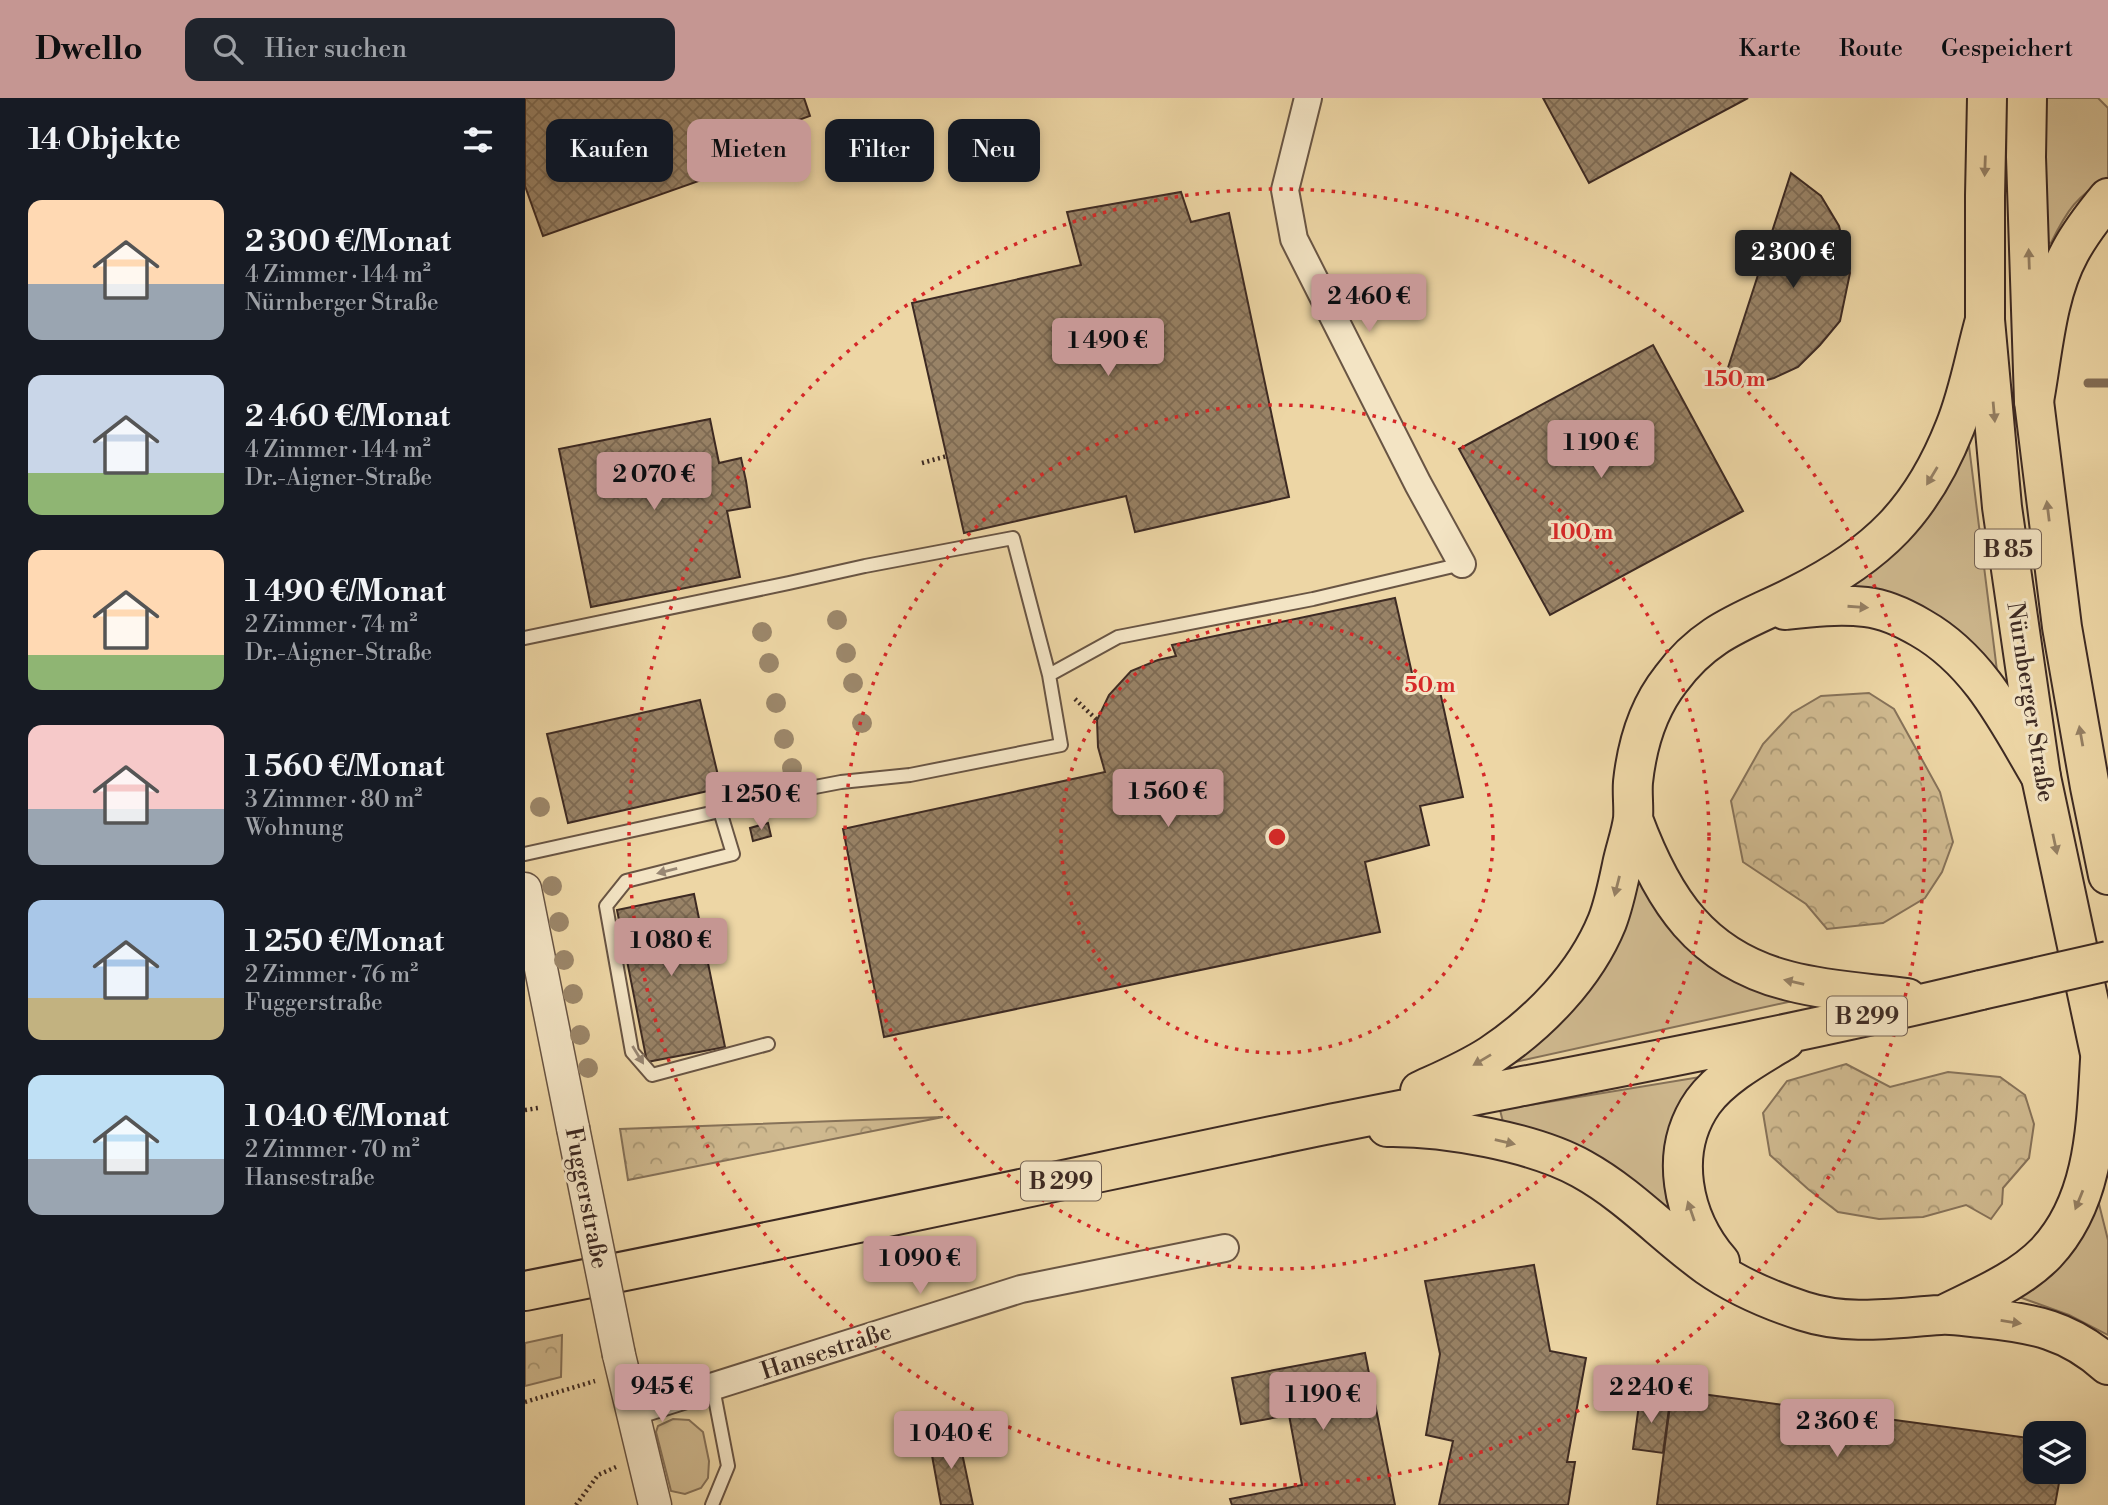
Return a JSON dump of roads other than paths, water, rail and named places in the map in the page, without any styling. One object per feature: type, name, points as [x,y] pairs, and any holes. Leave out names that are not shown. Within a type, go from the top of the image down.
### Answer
[{"type":"main road","name":"Nürnberger Straße","points":[[1943,1314],[2019,1275],[2045,1254],[2068,1224],[2080,1200],[2088,1171],[2104,1076],[2041,777],[2002,506],[1985,320],[1987,98]]},
{"type":"main road","name":"Nürnberger Straße","points":[[2027,98],[2026,157],[2034,401],[2062,627],[2108,875]]},
{"type":"main road","points":[[2034,401],[2054,293],[2069,254],[2088,223],[2108,198]]},
{"type":"main road","points":[[1315,1128],[1416,1093],[1462,1072],[1491,1055],[1522,1031],[1552,1004],[1573,980],[1608,921],[1633,819],[1633,784],[1639,745],[1653,707],[1670,679],[1695,651],[1723,630],[1822,583],[1851,565],[1895,527],[1920,496],[1937,468],[1956,425],[1985,320]]},
{"type":"main road","points":[[1765,611],[1833,606],[1868,607],[1903,618],[1940,639],[1971,666],[1999,705],[2041,777]]},
{"type":"main road","points":[[1633,819],[1661,886],[1700,933],[1727,955],[1789,981],[1934,1002]]},
{"type":"main road","name":"B 299","points":[[525,1291],[1800,1030],[2108,961]]},
{"type":"main road","points":[[1742,1287],[1710,1250],[1695,1225],[1684,1191],[1683,1163],[1689,1128],[1704,1101],[1724,1082],[1749,1062],[1800,1030]]},
{"type":"main road","points":[[1315,1128],[1403,1126],[1436,1129],[1537,1150],[1581,1169],[1619,1193],[1708,1266],[1768,1299],[1808,1313],[1843,1320],[1872,1321],[1943,1314],[2005,1320],[2042,1327],[2070,1337],[2108,1365]]},
{"type":"street","points":[[1308,98],[1285,190],[1294,239],[1418,484],[1462,564]]},
{"type":"street","name":"Fuggerstraße","points":[[525,889],[530,939],[573,1128],[621,1366],[655,1505]]},
{"type":"street","name":"Hansestraße","points":[[632,1412],[1021,1289],[1225,1248]]},
{"type":"lane","points":[[525,638],[865,566],[1013,538],[1049,675],[1061,745],[922,773],[841,782],[765,796],[720,811],[525,855]]},
{"type":"lane","points":[[1049,675],[1118,637],[1313,599],[1462,564]]},
{"type":"lane","points":[[720,811],[733,854],[626,881],[606,906],[632,1052],[652,1075],[768,1044]]},
{"type":"lane","points":[[712,1505],[728,1466],[713,1388]]},
{"type":"waterway","points":[[2088,383],[2108,383]]}]
